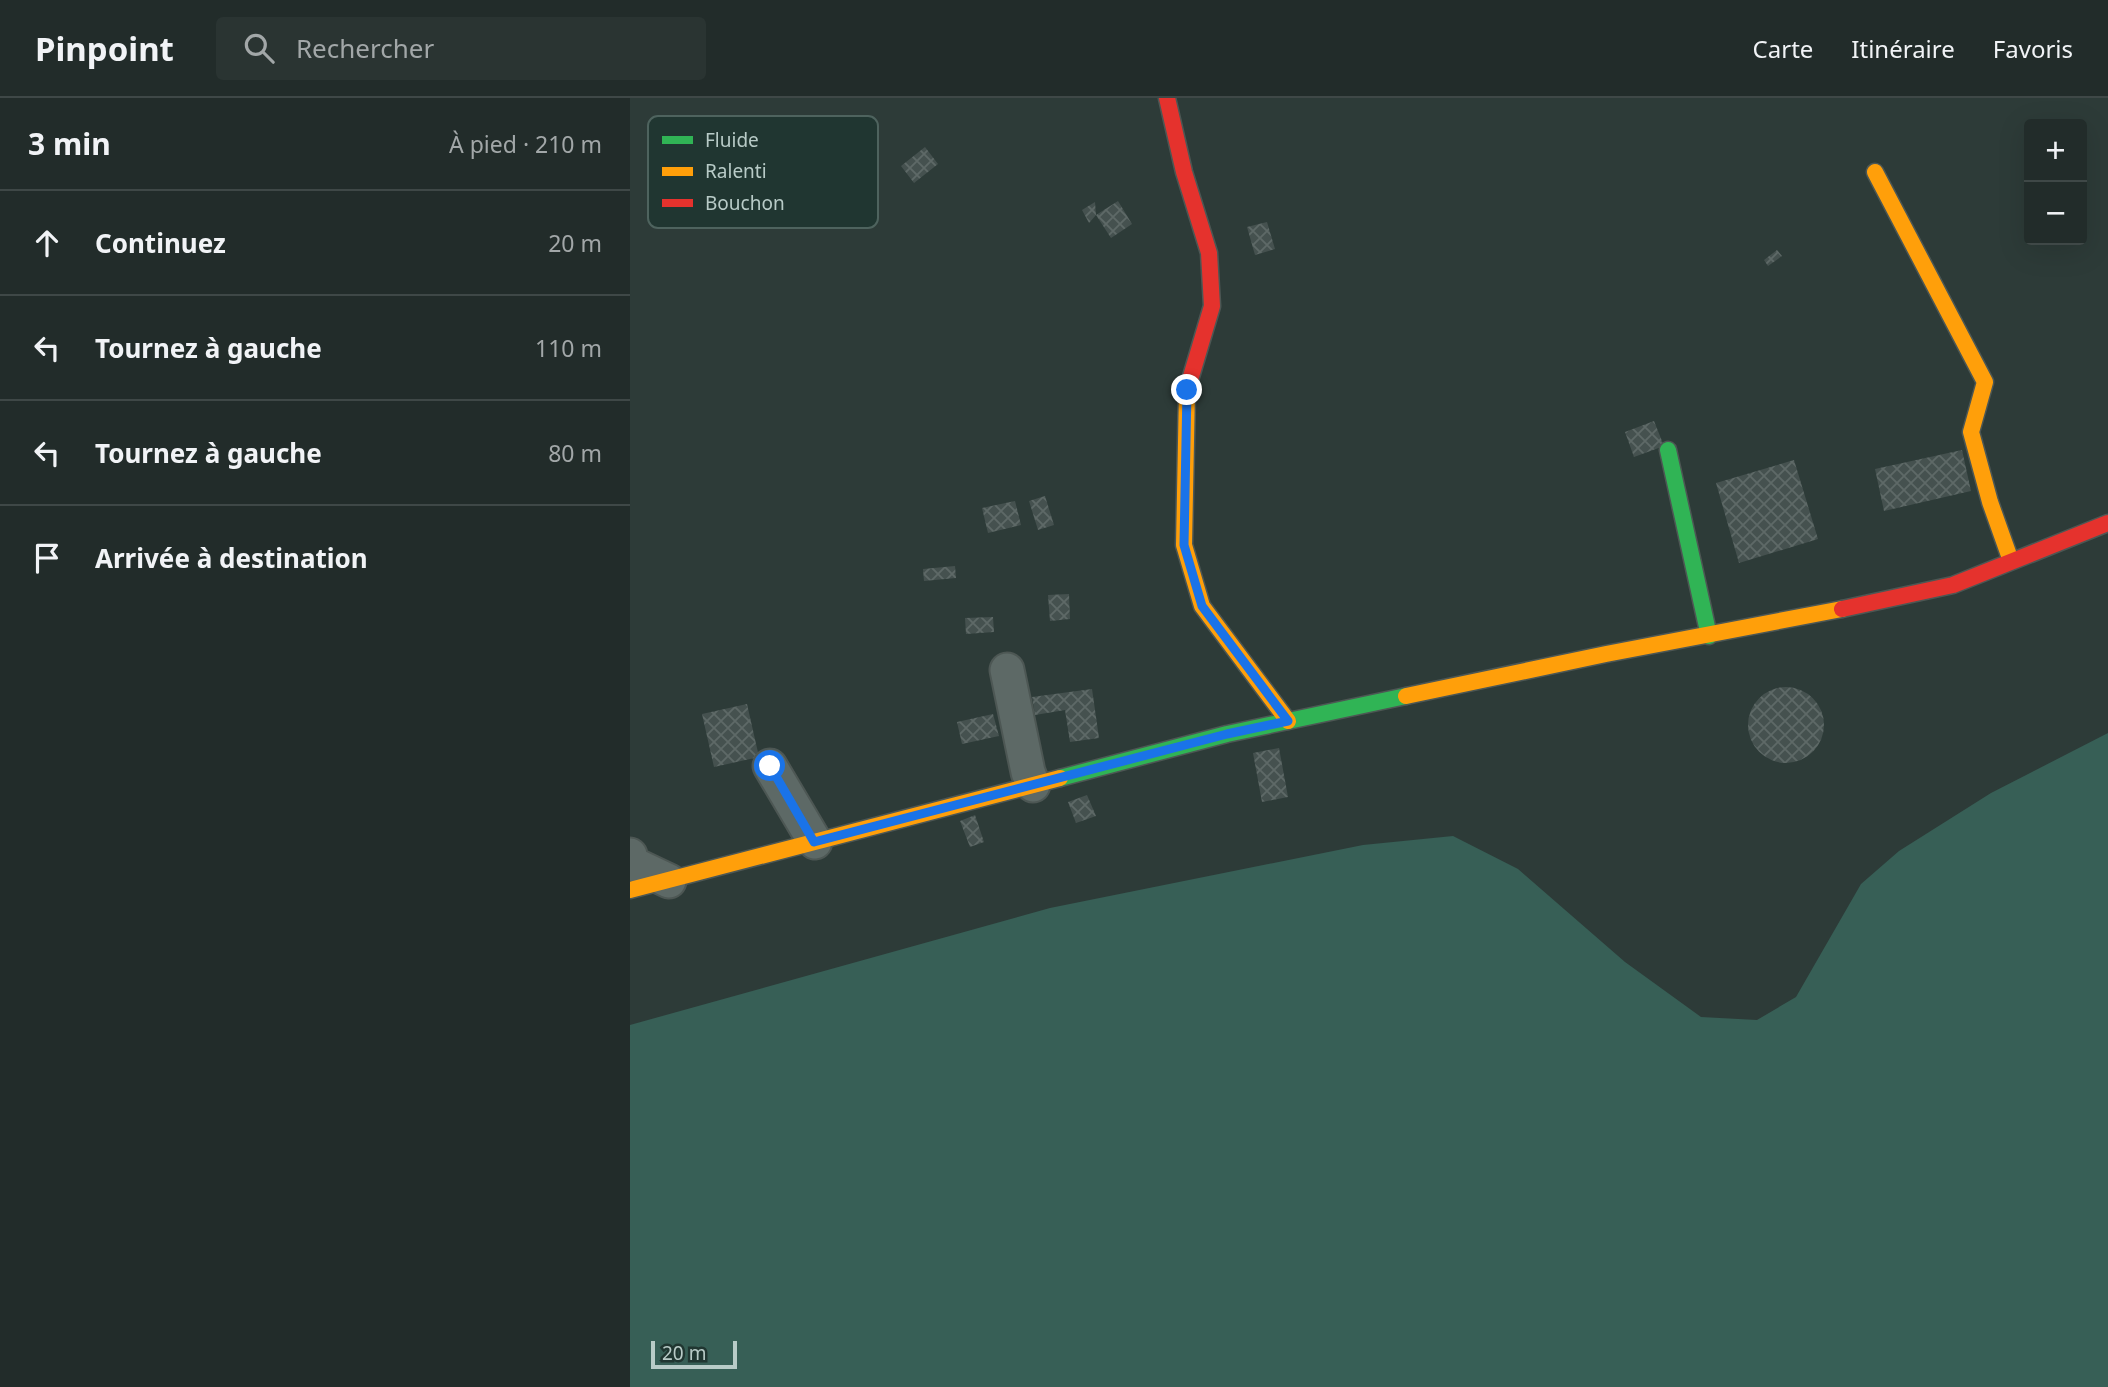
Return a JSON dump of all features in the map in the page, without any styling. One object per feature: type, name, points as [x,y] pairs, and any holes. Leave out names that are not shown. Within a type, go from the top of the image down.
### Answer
[{"type":"main road","points":[[1167,98],[1184,172],[1209,253],[1212,306],[1187,390],[1184,545],[1202,606],[1288,721]]},
{"type":"main road","points":[[1875,172],[1985,382],[1971,432],[1990,502],[2011,561]]},
{"type":"main road","points":[[1668,450],[1709,636]]},
{"type":"main road","points":[[630,890],[1227,734],[1606,654],[1896,599],[1953,585],[2108,523]]},
{"type":"street","points":[[1007,670],[1033,785]]},
{"type":"street","points":[[770,766],[814,842]]},
{"type":"street","points":[[630,855],[631,863],[669,881]]},
{"type":"shaded area","points":[[2108,733],[2108,1387],[630,1387],[630,1025],[1050,908],[1363,845],[1453,836],[1518,869],[1625,962],[1701,1017],[1757,1020],[1796,997],[1861,884],[1899,851],[1991,793]]},
{"type":"building","points":[[925,147],[938,164],[914,183],[901,166]]},
{"type":"building","points":[[1118,201],[1132,224],[1111,238],[1096,215]]},
{"type":"building","points":[[1095,202],[1096,215],[1089,223],[1082,210]]},
{"type":"building","points":[[1267,222],[1275,249],[1255,255],[1247,227]]},
{"type":"building","points":[[1777,250],[1782,256],[1768,266],[1764,260]]},
{"type":"building","points":[[1654,421],[1664,446],[1634,457],[1625,432]]},
{"type":"building","points":[[1962,450],[1971,491],[1884,511],[1875,469]]},
{"type":"building","points":[[1794,460],[1818,539],[1739,563],[1716,483]]},
{"type":"building","points":[[1045,496],[1054,525],[1038,530],[1029,501]]},
{"type":"building","points":[[1015,501],[1021,525],[988,533],[982,508]]},
{"type":"building","points":[[955,566],[956,578],[924,581],[923,569]]},
{"type":"building","points":[[1069,594],[1070,619],[1050,621],[1048,595]]},
{"type":"building","points":[[993,617],[994,632],[966,634],[965,618]]},
{"type":"building","points":[[1779,687],[1793,687],[1807,693],[1818,704],[1824,725],[1821,740],[1813,752],[1793,763],[1779,763],[1765,757],[1754,746],[1748,732],[1748,718],[1754,704],[1765,693]]},
{"type":"building","points":[[1092,689],[1099,738],[1070,742],[1065,710],[1035,715],[1032,697]]},
{"type":"building","points":[[747,704],[759,757],[714,767],[702,714]]},
{"type":"building","points":[[993,714],[999,736],[962,744],[957,722]]},
{"type":"building","points":[[1279,748],[1288,797],[1262,802],[1253,753]]},
{"type":"building","points":[[1087,795],[1096,816],[1076,823],[1068,802]]},
{"type":"building","points":[[975,815],[984,842],[970,847],[960,821]]},
{"type":"traffic: fast","points":[[1668,450],[1709,636]]},
{"type":"traffic: fast","points":[[1060,778],[1227,734],[1406,696]]},
{"type":"traffic: slow","points":[[1875,172],[1985,382],[1971,432],[1990,502],[2011,561]]},
{"type":"traffic: slow","points":[[1190,380],[1187,390],[1184,545],[1202,606],[1288,721]]},
{"type":"traffic: slow","points":[[1406,696],[1842,609]]},
{"type":"traffic: slow","points":[[630,890],[1060,778]]},
{"type":"traffic: jam","points":[[1167,98],[1184,172],[1209,253],[1212,306],[1190,380]]},
{"type":"traffic: jam","points":[[1842,609],[1953,585],[2108,523]]},
{"type":"route","points":[[770,766],[814,842],[1227,734],[1288,721],[1202,606],[1184,545],[1187,390]]}]
